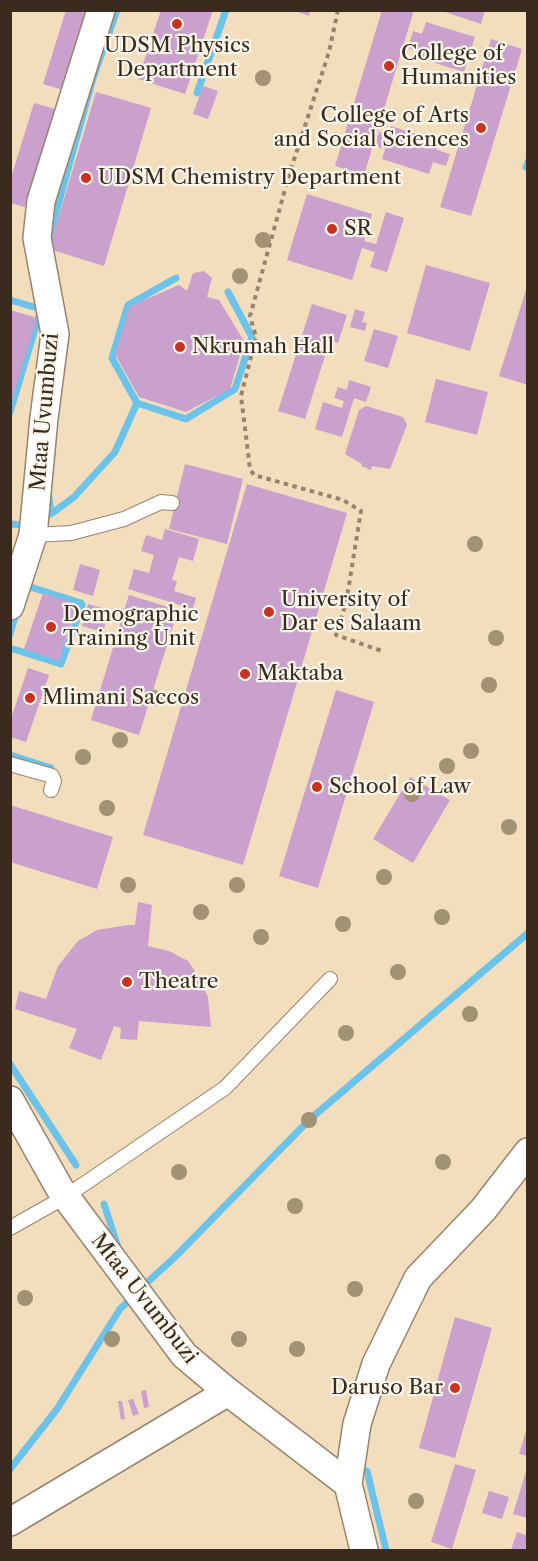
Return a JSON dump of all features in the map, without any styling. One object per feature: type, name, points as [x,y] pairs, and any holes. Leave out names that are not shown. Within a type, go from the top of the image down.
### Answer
[{"type":"street","name":"Mtaa Uvumbuzi","points":[[10,606],[33,535],[55,334],[37,238],[41,201],[101,10]]},
{"type":"street","name":"Mtaa Uvumbuzi","points":[[10,1100],[65,1197],[184,1355],[228,1392],[348,1484]]},
{"type":"street","points":[[364,1551],[348,1484],[357,1424],[376,1364],[418,1278],[483,1210],[528,1152]]},
{"type":"street","points":[[10,1522],[228,1392]]},
{"type":"lane","points":[[33,535],[71,533],[124,519],[161,502],[172,503]]},
{"type":"lane","points":[[10,764],[52,776],[54,781],[51,790]]},
{"type":"lane","points":[[10,1228],[65,1197],[225,1088],[330,979]]},
{"type":"path","points":[[338,10],[329,52],[289,175],[250,316],[256,337],[241,396],[249,469],[254,475],[343,500],[361,511],[346,603],[336,634],[382,651]]},
{"type":"building","points":[[66,10],[87,13],[63,90],[43,84]]},
{"type":"building","name":"UDSM Physics Department","points":[[161,10],[213,10],[185,94],[138,79]]},
{"type":"building","points":[[293,10],[310,10],[309,16]]},
{"type":"building","name":"College of Humanities","points":[[382,10],[414,10],[364,175],[335,166]]},
{"type":"building","points":[[439,10],[485,10],[481,24]]},
{"type":"building","points":[[426,22],[475,37],[464,72],[416,57],[418,51],[408,48],[413,31],[422,34]]},
{"type":"building","name":"College of Arts and Social Sciences","points":[[491,39],[522,49],[471,216],[440,207]]},
{"type":"building","points":[[203,86],[218,91],[208,119],[193,114]]},
{"type":"building","name":"UDSM Chemistry Department","points":[[96,92],[151,108],[104,266],[49,249]]},
{"type":"building","points":[[34,103],[55,109],[25,207],[10,203],[10,181]]},
{"type":"building","name":"College of Arts and Social Sciences","points":[[391,126],[439,141],[437,150],[450,154],[446,166],[433,162],[429,174],[382,159],[385,149],[374,146],[379,132],[388,135]]},
{"type":"building","name":"SR","points":[[307,194],[372,214],[364,241],[376,244],[386,212],[404,218],[387,272],[370,267],[375,252],[362,248],[352,280],[287,260]]},
{"type":"building","name":"SR","points":[[426,265],[490,283],[470,351],[407,333]]},
{"type":"building","name":"Nkrumah Hall","points":[[204,271],[212,278],[207,297],[219,300],[244,341],[230,389],[186,412],[139,397],[115,354],[130,306],[179,285],[187,291],[193,273]]},
{"type":"building","points":[[528,287],[528,385],[499,376]]},
{"type":"building","points":[[312,304],[347,315],[338,343],[330,340],[305,419],[278,411]]},
{"type":"building","points":[[355,309],[365,312],[362,322],[367,323],[365,331],[350,327]]},
{"type":"building","points":[[10,310],[37,318],[11,403],[10,403]]},
{"type":"building","points":[[374,329],[398,336],[388,368],[364,361]]},
{"type":"building","points":[[436,379],[488,392],[477,435],[425,422]]},
{"type":"building","points":[[349,380],[371,387],[366,402],[354,398],[342,437],[315,429],[323,402],[342,408],[344,401],[334,398],[338,387],[347,390]]},
{"type":"building","points":[[366,406],[403,417],[407,425],[390,469],[372,466],[371,470],[361,466],[362,464],[345,454],[359,410]]},
{"type":"building","points":[[185,464],[243,479],[227,544],[169,529]]},
{"type":"building","name":"Maktaba","points":[[247,484],[347,513],[243,865],[143,835]]},
{"type":"building","points":[[165,529],[199,539],[193,561],[179,557],[172,580],[177,581],[174,591],[196,598],[193,609],[128,589],[134,569],[149,573],[154,555],[141,551],[146,535],[162,540]]},
{"type":"building","points":[[80,564],[100,570],[93,596],[73,590]]},
{"type":"building","name":"Demographic Training Unit","points":[[43,593],[77,604],[59,661],[24,649]]},
{"type":"building","points":[[129,595],[178,610],[139,735],[91,720]]},
{"type":"building","points":[[88,604],[109,610],[103,632],[82,626]]},
{"type":"building","name":"Mlimani Saccos","points":[[28,668],[49,675],[26,742],[10,737],[10,721]]},
{"type":"building","name":"School of Law","points":[[336,690],[374,702],[318,888],[279,876]]},
{"type":"building","points":[[410,777],[450,800],[413,863],[373,839]]},
{"type":"building","points":[[10,805],[113,837],[97,889],[10,862]]},
{"type":"building","name":"Theatre","points":[[138,902],[152,905],[148,946],[169,951],[188,961],[197,974],[208,997],[211,1027],[139,1021],[137,1040],[120,1039],[121,1028],[114,1026],[101,1060],[69,1048],[77,1029],[15,1009],[19,991],[46,999],[58,966],[78,941],[97,930],[135,925]]},
{"type":"building","name":"Daruso Bar","points":[[455,1317],[492,1328],[455,1458],[419,1448]]},
{"type":"building","points":[[146,1390],[149,1407],[144,1408],[141,1391]]},
{"type":"building","points":[[133,1399],[139,1414],[133,1416],[128,1400]]},
{"type":"building","points":[[118,1401],[122,1401],[125,1419],[121,1420]]},
{"type":"building","points":[[528,1428],[528,1456],[519,1454]]},
{"type":"building","points":[[455,1464],[476,1470],[452,1549],[431,1542]]},
{"type":"building","points":[[528,1465],[528,1518],[513,1514]]},
{"type":"building","points":[[489,1491],[509,1497],[502,1519],[482,1513]]},
{"type":"building","points":[[517,1532],[528,1536],[528,1550],[511,1550]]},
{"type":"waterway","points":[[49,238],[93,78],[117,10]]},
{"type":"waterway","points":[[197,93],[226,10]]},
{"type":"waterway","points":[[528,162],[526,167],[528,168]]},
{"type":"waterway","points":[[176,278],[128,305],[112,358],[137,403],[186,419],[235,389],[252,337],[228,292]]},
{"type":"waterway","points":[[10,300],[41,309],[10,412]]},
{"type":"waterway","points":[[49,497],[51,514],[74,497],[115,452],[137,403]]},
{"type":"waterway","points":[[10,524],[25,525]]},
{"type":"waterway","points":[[10,648],[61,664],[82,605],[24,585]]},
{"type":"waterway","points":[[10,634],[17,610]]},
{"type":"waterway","points":[[10,755],[51,768]]},
{"type":"waterway","points":[[141,1288],[174,1258],[309,1120],[528,933]]},
{"type":"waterway","points":[[10,1064],[76,1165]]},
{"type":"waterway","points":[[104,1204],[119,1250]]},
{"type":"waterway","points":[[10,1469],[57,1409],[120,1309],[134,1296]]},
{"type":"waterway","points":[[367,1471],[386,1550]]},
{"type":"place","name":"UDSM Physics Department","points":[[177,24]]},
{"type":"place","name":"College of Humanities","points":[[389,66]]},
{"type":"place","name":"College of Arts and Social Sciences","points":[[481,128]]},
{"type":"place","name":"UDSM Chemistry Department","points":[[86,178]]},
{"type":"place","name":"SR","points":[[332,229]]},
{"type":"place","name":"Nkrumah Hall","points":[[180,347]]},
{"type":"place","name":"University of Dar es Salaam","points":[[269,612]]},
{"type":"place","name":"Demographic Training Unit","points":[[51,627]]},
{"type":"place","name":"Maktaba","points":[[245,674]]},
{"type":"place","name":"Mlimani Saccos","points":[[30,698]]},
{"type":"place","name":"School of Law","points":[[317,787]]},
{"type":"place","name":"Theatre","points":[[127,982]]},
{"type":"place","name":"Daruso Bar","points":[[455,1388]]}]
